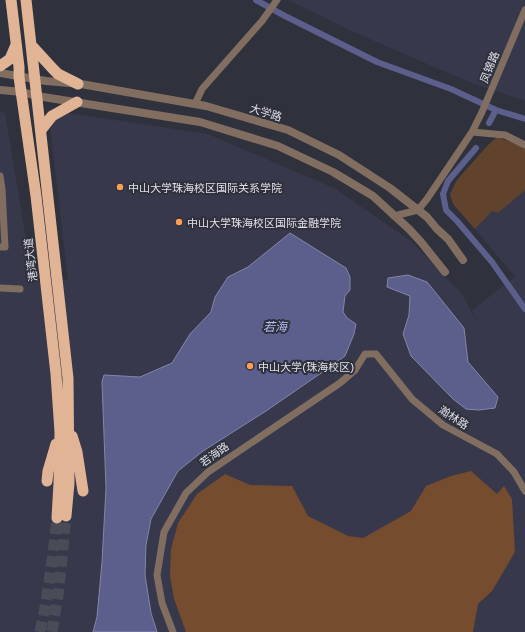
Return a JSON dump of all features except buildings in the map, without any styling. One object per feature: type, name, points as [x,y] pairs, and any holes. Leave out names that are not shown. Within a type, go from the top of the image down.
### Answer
[{"type":"highway","name":"港湾大道","points":[[12,0],[19,77],[36,196],[56,374],[60,432],[59,483],[62,517],[69,483],[68,378],[26,0]]},
{"type":"highway","points":[[0,66],[10,60],[16,43]]},
{"type":"highway","points":[[32,46],[53,70],[78,84]]},
{"type":"highway","points":[[41,130],[52,116],[76,102]]},
{"type":"highway","points":[[69,421],[76,452],[82,491]]},
{"type":"highway","points":[[47,481],[48,470],[60,432]]},
{"type":"street","points":[[195,104],[202,89],[262,21],[277,0]]},
{"type":"street","name":"凤锦路","points":[[418,210],[472,132],[482,112],[525,10]]},
{"type":"street","name":"大学路","points":[[0,73],[46,81],[78,84],[206,106],[288,130],[339,155],[390,188],[427,217],[448,239],[463,260]]},
{"type":"street","points":[[0,90],[22,92],[37,96],[200,122],[278,146],[333,172],[373,196],[421,242],[445,272]]},
{"type":"street","points":[[472,132],[505,135],[525,145]]},
{"type":"street","points":[[0,176],[5,247],[0,247]]},
{"type":"street","points":[[394,216],[418,210]]},
{"type":"street","points":[[0,288],[20,289]]},
{"type":"street","name":"若海路","points":[[172,632],[162,603],[157,575],[164,532],[186,493],[208,472],[340,383],[355,370],[364,354],[376,354]]},
{"type":"street","name":"瀚林路","points":[[376,354],[412,399],[443,425],[497,454],[514,472],[525,490]]},
{"type":"shaded area","points":[[288,0],[525,0],[525,101],[469,82],[358,34]]},
{"type":"shaded area","name":"中山大学(珠海校区)","points":[[48,110],[208,134],[334,188],[411,241],[462,294],[481,329],[472,310],[515,277],[453,204],[450,194],[457,180],[488,145],[525,147],[525,632],[0,632],[0,112],[5,113],[33,280],[68,280]]},
{"type":"shaded area","points":[[497,137],[525,147],[525,190],[498,213],[492,211],[475,229],[453,204],[450,194],[457,180]]},
{"type":"shaded area","points":[[471,471],[497,494],[504,486],[512,499],[515,552],[492,591],[478,604],[473,632],[186,632],[174,599],[170,576],[171,549],[178,523],[197,494],[225,474],[250,485],[292,486],[308,516],[348,536],[363,538],[411,511],[426,486],[451,476]]},
{"type":"water","name":"若海","points":[[290,233],[346,268],[350,277],[350,290],[345,296],[343,312],[347,318],[356,324],[354,334],[345,356],[266,411],[203,451],[178,471],[151,519],[146,545],[145,575],[151,613],[157,632],[93,632],[97,617],[102,562],[106,488],[102,382],[104,375],[140,377],[172,363],[190,334],[211,312],[215,297],[228,277],[248,267]]},
{"type":"water","points":[[408,275],[427,282],[464,328],[468,362],[498,397],[495,408],[479,410],[466,409],[453,399],[411,356],[403,334],[409,315],[410,296],[387,287],[388,278]]},
{"type":"waterway","points":[[256,0],[377,62],[451,89],[496,110],[525,119]]},
{"type":"waterway","points":[[489,123],[496,110]]},
{"type":"waterway","points":[[476,148],[448,181],[443,194],[446,210],[492,262],[525,309]]},
{"type":"tunnel","points":[[52,632],[59,589],[66,516]]},
{"type":"tunnel","points":[[40,632],[50,575],[57,518]]},
{"type":"place","name":"中山大学珠海校区国际关系学院","points":[[120,187]]},
{"type":"place","name":"中山大学珠海校区国际金融学院","points":[[179,222]]},
{"type":"place","name":"中山大学(珠海校区)","points":[[250,366]]}]
